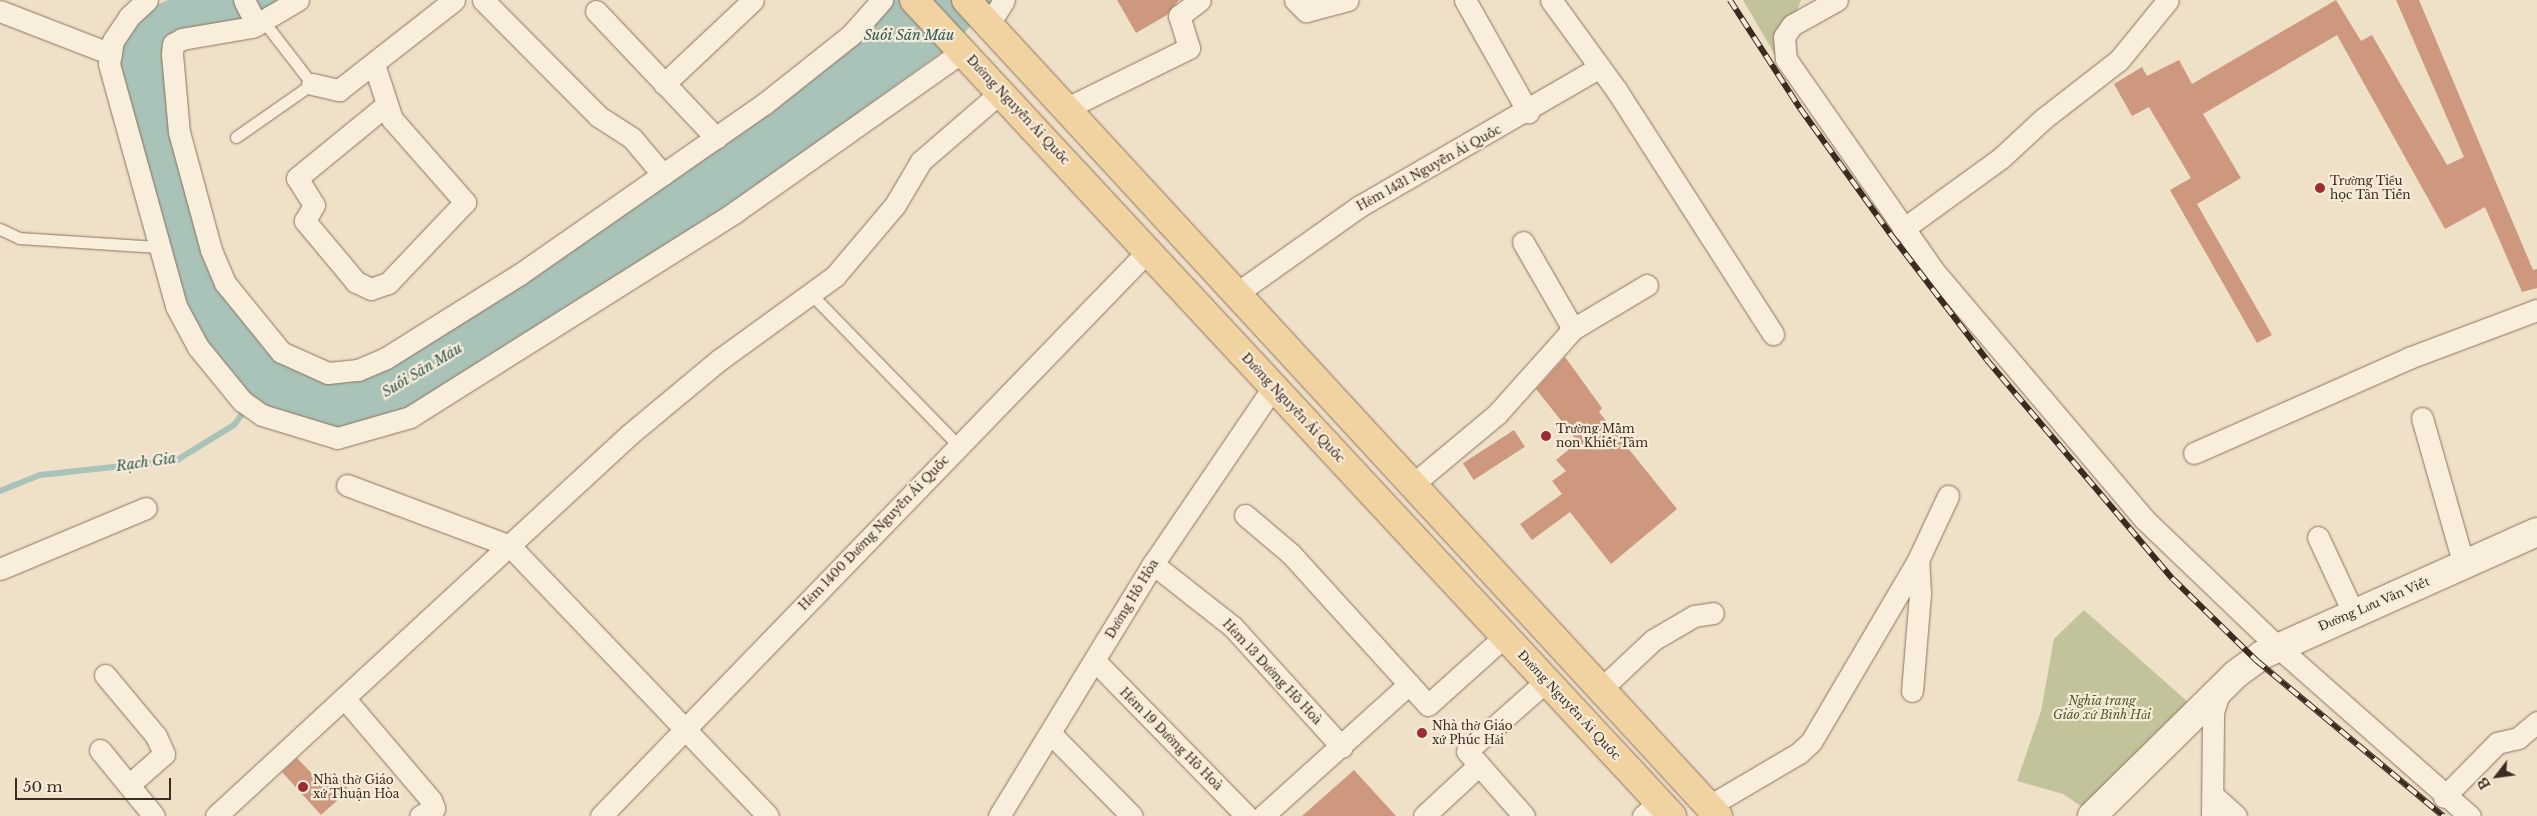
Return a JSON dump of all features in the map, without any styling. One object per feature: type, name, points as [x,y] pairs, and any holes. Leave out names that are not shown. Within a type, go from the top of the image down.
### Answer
[{"type":"main road","name":"Đường Nguyễn Ái Quốc","points":[[914,0],[1505,636],[1658,811]]},
{"type":"main road","points":[[966,0],[1714,811]]},
{"type":"main road","points":[[1148,251],[1175,226]]},
{"type":"street","points":[[147,0],[129,17],[112,41],[109,64],[158,247],[176,306],[198,347],[242,401],[262,415],[337,438],[410,418],[734,212],[963,51]]},
{"type":"street","points":[[244,0],[260,24]]},
{"type":"street","points":[[298,0],[260,24],[182,39],[173,44],[179,132],[211,250],[225,283],[281,352],[305,366],[328,373],[358,370],[386,358],[520,274],[716,138],[851,35],[882,0]]},
{"type":"street","points":[[312,84],[336,91],[374,64],[454,0]]},
{"type":"street","points":[[483,0],[598,116],[632,138],[663,175]]},
{"type":"street","points":[[664,84],[754,0]]},
{"type":"street","points":[[989,24],[1004,0]]},
{"type":"street","points":[[1066,108],[1188,48],[1179,16],[1200,0]]},
{"type":"street","points":[[1295,0],[1306,11],[1348,0]]},
{"type":"street","points":[[1465,0],[1528,112]]},
{"type":"street","points":[[1551,0],[1600,67],[1773,334]]},
{"type":"street","points":[[1837,0],[1808,7],[1792,25],[1784,37],[1786,59],[1903,229],[2010,366],[2144,519],[2278,646],[2444,797],[2470,816]]},
{"type":"street","points":[[1903,229],[2001,158],[2043,119],[2119,60],[2168,0]]},
{"type":"street","points":[[0,11],[111,54]]},
{"type":"street","points":[[596,11],[716,138]]},
{"type":"street","points":[[374,64],[385,106],[465,202],[388,283],[371,289],[356,282],[305,221],[314,205],[297,178],[385,106]]},
{"type":"street","name":"Hẻm 1431 Nguyễn Ái Quốc","points":[[1236,293],[1360,206],[1528,112],[1600,67]]},
{"type":"street","points":[[216,816],[630,434],[719,360],[811,294],[847,265],[895,205],[921,161],[1001,92]]},
{"type":"street","points":[[1523,242],[1573,329]]},
{"type":"street","name":"Hẻm 1400 Đường Nguyễn Ái Quốc","points":[[601,816],[1148,251]]},
{"type":"street","points":[[1413,484],[1497,414],[1573,329],[1647,285]]},
{"type":"street","points":[[2194,454],[2409,358],[2537,310]]},
{"type":"street","name":"Đường Hồ Hòa","points":[[999,816],[1051,734],[1153,564],[1274,386]]},
{"type":"street","points":[[2422,418],[2464,565]]},
{"type":"street","points":[[347,485],[510,546],[768,816]]},
{"type":"street","points":[[1714,811],[1799,753],[1811,742],[1918,560],[1948,496]]},
{"type":"street","points":[[0,569],[146,508]]},
{"type":"street","points":[[1244,515],[1291,554],[1428,704],[1505,636]]},
{"type":"street","name":"Đường Lưu Văn Viết","points":[[2092,816],[2217,701],[2242,669],[2278,646],[2537,532]]},
{"type":"street","points":[[2318,537],[2353,612]]},
{"type":"street","points":[[1912,691],[1920,593],[1918,560]]},
{"type":"street","name":"Hẻm 13 Đường Hồ Hoà","points":[[1153,564],[1232,628],[1342,748]]},
{"type":"street","points":[[1602,689],[1653,640],[1694,616],[1714,614]]},
{"type":"street","name":"Hẻm 19 Đường Hồ Hoà","points":[[1095,661],[1248,816]]},
{"type":"street","points":[[105,675],[156,736],[164,754],[129,785]]},
{"type":"street","points":[[1524,816],[1467,751],[1546,681]]},
{"type":"street","points":[[1264,816],[1342,748],[1409,684]]},
{"type":"street","points":[[344,699],[431,800],[434,808],[420,816]]},
{"type":"street","points":[[2217,701],[2214,807],[2236,816]]},
{"type":"street","points":[[2444,797],[2497,743],[2518,738],[2537,722]]},
{"type":"street","points":[[1051,734],[1132,816]]},
{"type":"street","points":[[100,750],[154,816]]},
{"type":"street","points":[[1424,816],[1479,765]]},
{"type":"lane","points":[[236,137],[312,84],[260,24]]},
{"type":"lane","points":[[0,230],[19,238],[158,247]]},
{"type":"lane","points":[[811,294],[959,446]]},
{"type":"green space","points":[[1743,0],[1801,0],[1778,60]]},
{"type":"green space","name":"Nghĩa trang Giáo xứ Bình Hải","points":[[2084,610],[2189,703],[2085,809],[2063,794],[2017,781],[2041,711],[2054,639]]},
{"type":"water","name":"Suối Săn Máu","points":[[168,0],[285,0],[261,16],[180,31],[171,134],[253,333],[360,377],[894,0],[994,0],[956,42],[754,188],[407,411],[337,430],[256,402],[225,371],[184,306],[117,65],[119,43],[152,7]]},
{"type":"building","points":[[1117,0],[1179,0],[1167,15],[1136,33]]},
{"type":"building","points":[[2336,0],[2361,41],[2372,35],[2447,165],[2464,157],[2396,0],[2419,0],[2533,270],[2537,269],[2537,288],[2522,292],[2485,207],[2445,229],[2337,35],[2203,114],[2241,178],[2197,204],[2272,335],[2257,343],[2170,190],[2191,178],[2149,107],[2132,116],[2114,84],[2142,67],[2147,76],[2179,60],[2192,84]]},
{"type":"building","points":[[1565,357],[1602,408],[1599,412],[1677,509],[1611,564],[1570,512],[1532,540],[1520,524],[1562,494],[1552,481],[1566,471],[1556,460],[1578,442],[1536,389]]},
{"type":"building","points":[[1514,430],[1525,447],[1474,480],[1463,463]]},
{"type":"building","points":[[297,758],[321,783],[333,772],[349,790],[321,815],[282,772]]},
{"type":"building","points":[[1354,770],[1396,816],[1302,816]]},
{"type":"waterway","name":"Rạch Gia","points":[[0,491],[40,475],[177,460],[234,425],[246,409]]},
{"type":"railway","points":[[1730,0],[1800,108],[1892,236],[1987,360],[2173,579],[2256,660],[2443,816]]},
{"type":"place","name":"Trường Tiểu học Tân Tiến","points":[[2320,188]]},
{"type":"place","name":"Trường Mầm non Khiết Tâm","points":[[1546,436]]},
{"type":"place","name":"Nhà thờ Giáo xứ Phúc Hải","points":[[1422,733]]},
{"type":"place","name":"Nhà thờ Giáo xứ Thuận Hòa","points":[[303,787]]}]
